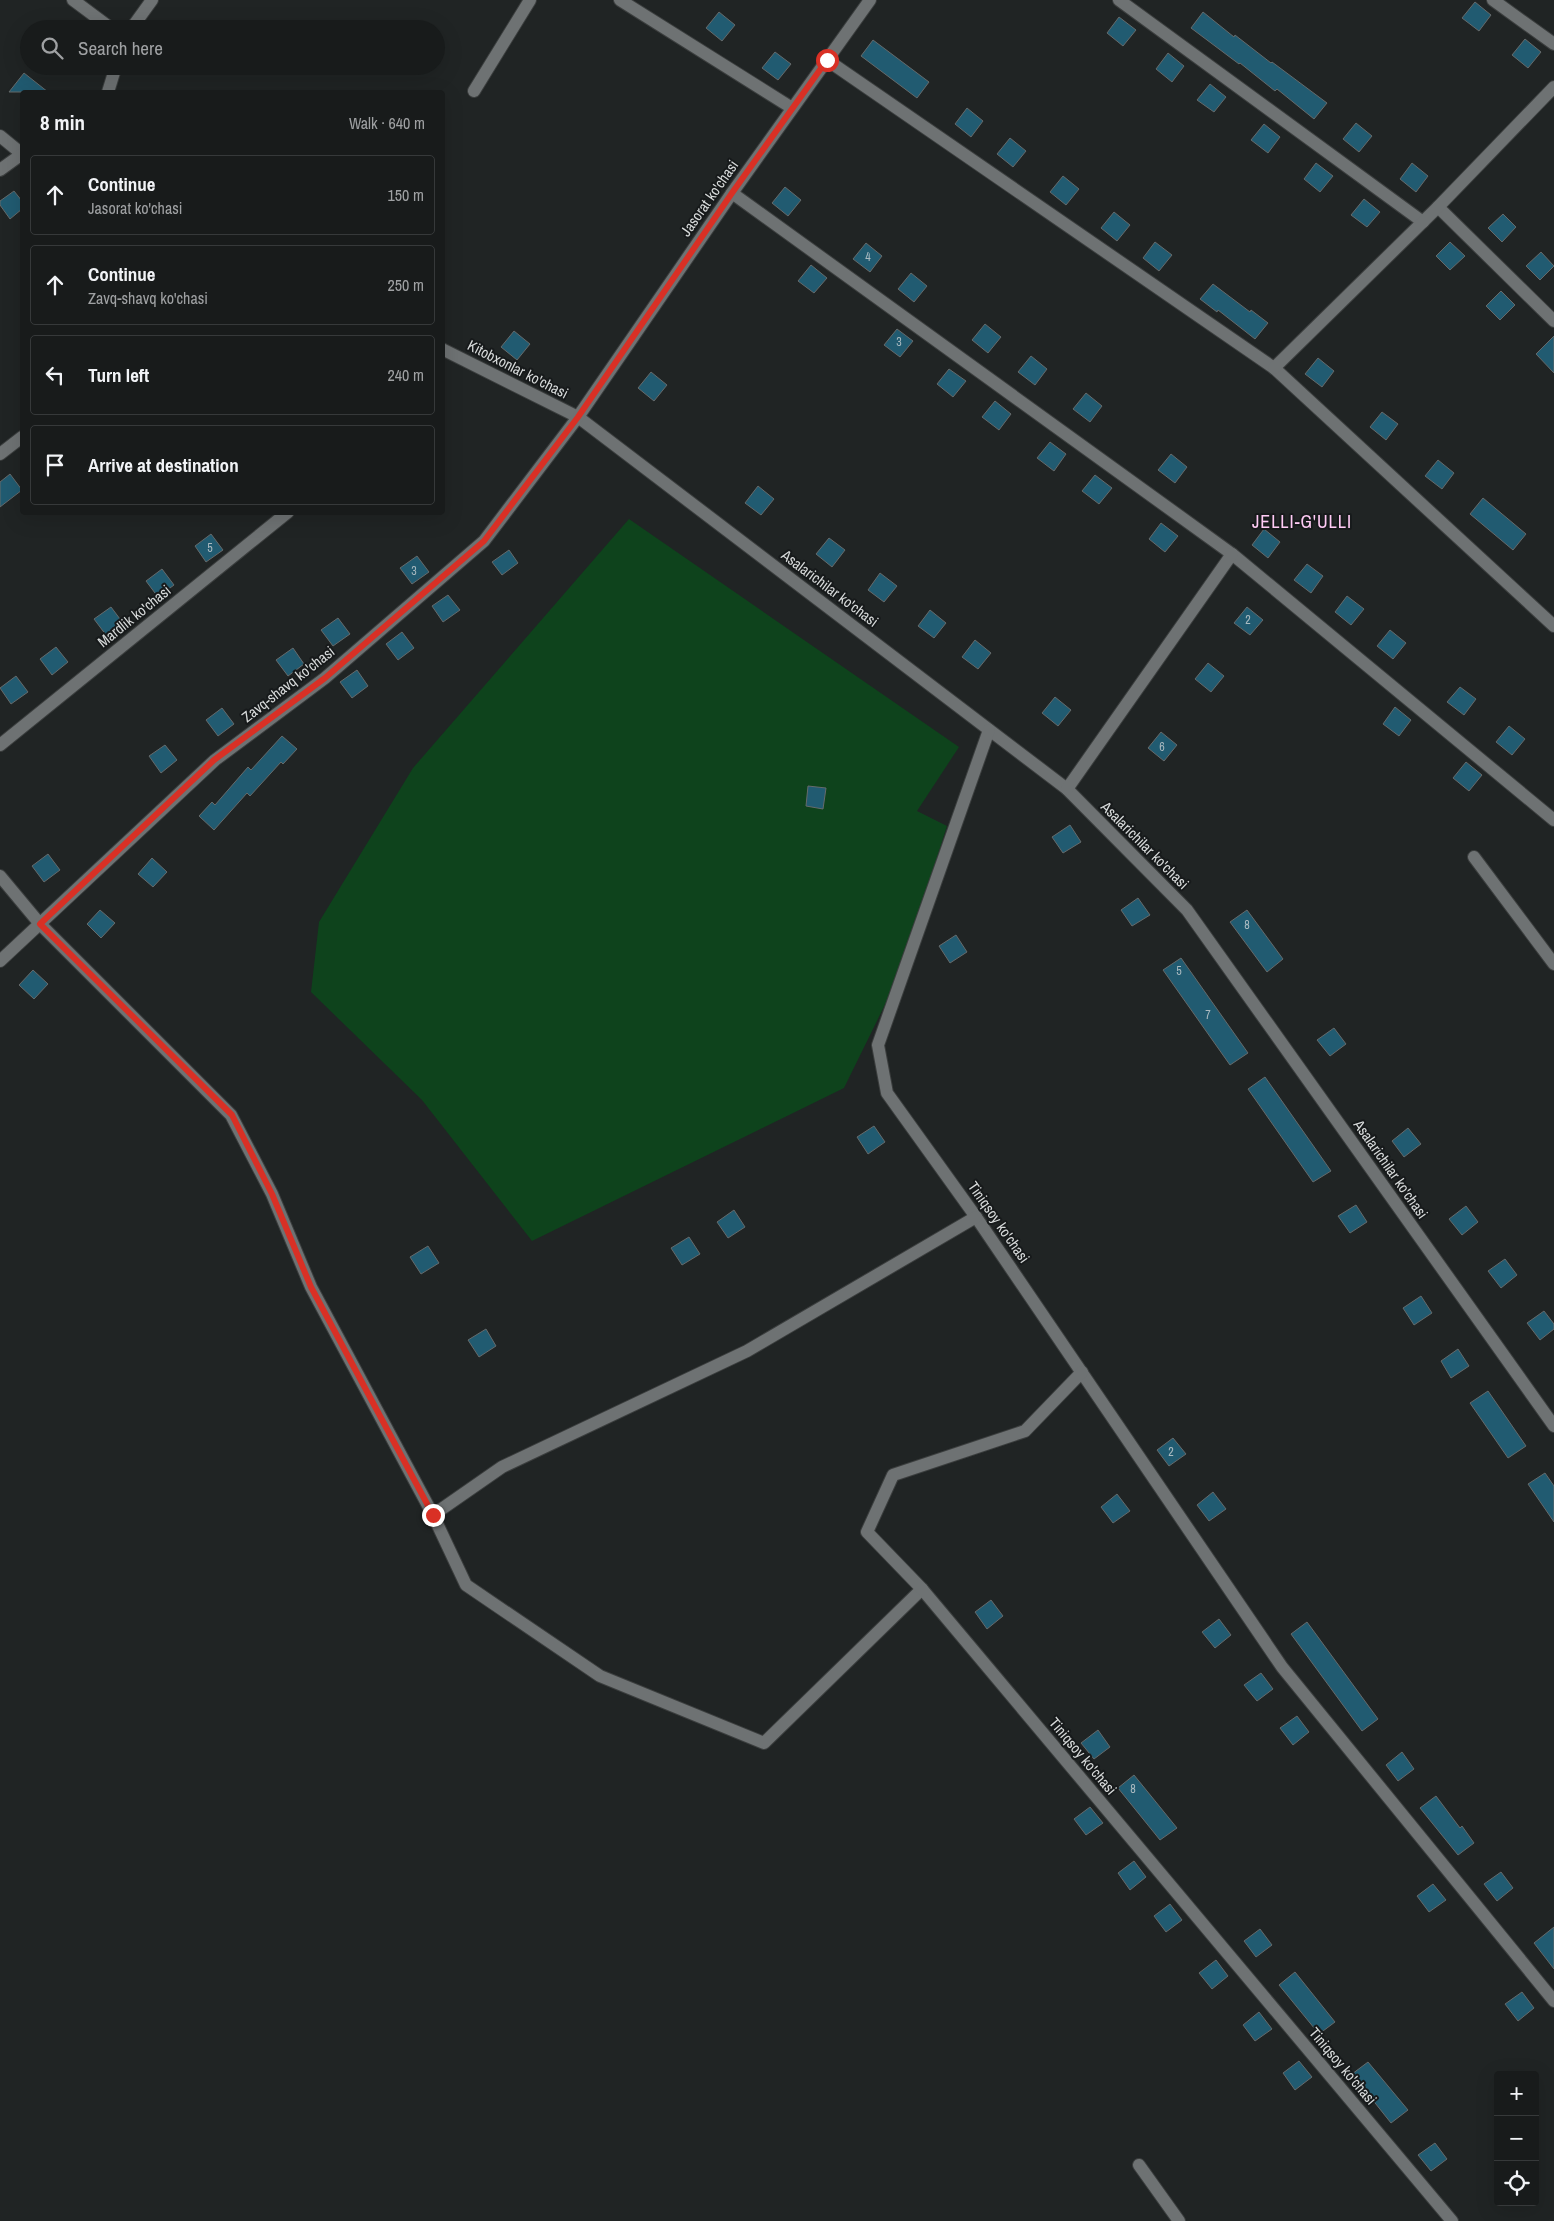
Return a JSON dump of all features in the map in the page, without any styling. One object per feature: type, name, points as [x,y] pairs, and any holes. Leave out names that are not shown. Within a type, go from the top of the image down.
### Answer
[{"type":"street","points":[[73,0],[100,20]]},
{"type":"street","points":[[138,20],[152,0]]},
{"type":"street","points":[[474,91],[530,0]]},
{"type":"street","points":[[620,0],[792,108]]},
{"type":"street","name":"Jasorat ko'chasi","points":[[578,417],[732,193],[870,0]]},
{"type":"street","points":[[1119,0],[1423,222]]},
{"type":"street","points":[[1493,0],[1554,44]]},
{"type":"street","points":[[827,60],[1274,368],[1554,626]]},
{"type":"street","points":[[109,90],[113,75]]},
{"type":"street","points":[[1274,368],[1438,207],[1554,87]]},
{"type":"street","points":[[0,136],[20,152]]},
{"type":"street","points":[[0,170],[20,155]]},
{"type":"street","points":[[732,193],[1232,554],[1554,820]]},
{"type":"street","points":[[1438,207],[1554,321]]},
{"type":"street","name":"Kitobxonlar ko'chasi","points":[[445,350],[578,417]]},
{"type":"street","name":"Asalarichilar ko'chasi","points":[[578,417],[1067,789],[1187,910],[1554,1426]]},
{"type":"street","name":"Zavq-shavq ko'chasi","points":[[0,961],[214,760],[325,678],[484,541],[578,417]]},
{"type":"street","points":[[0,454],[20,439]]},
{"type":"street","name":"Mardlik ko'chasi","points":[[0,745],[284,515]]},
{"type":"street","points":[[1067,789],[1232,554]]},
{"type":"street","name":"Tiniqsoy ko'chasi","points":[[989,730],[878,1045],[887,1092],[976,1216],[1282,1667],[1554,2001]]},
{"type":"street","points":[[1474,857],[1554,964]]},
{"type":"street","points":[[0,876],[40,924],[232,1115],[272,1194],[311,1287],[433,1515],[466,1585],[600,1676],[764,1743],[922,1589]]},
{"type":"street","points":[[433,1515],[502,1467],[747,1352],[976,1216]]},
{"type":"street","name":"Tiniqsoy ko'chasi","points":[[1082,1372],[1025,1431],[894,1475],[867,1532],[922,1589],[1452,2221]]},
{"type":"street","points":[[1139,2165],[1179,2221]]},
{"type":"green space","points":[[629,519],[959,747],[917,811],[947,826],[900,974],[844,1088],[532,1241],[422,1100],[311,992],[319,922],[413,768]]},
{"type":"building","points":[[1475,2],[1491,15],[1479,31],[1462,18]]},
{"type":"building","points":[[719,12],[735,25],[722,41],[706,28]]},
{"type":"building","points":[[1203,12],[1234,37],[1235,35],[1327,103],[1314,119],[1277,89],[1275,91],[1191,28]]},
{"type":"building","points":[[1119,17],[1136,30],[1123,46],[1107,33]]},
{"type":"building","points":[[1525,39],[1541,52],[1528,68],[1512,55]]},
{"type":"building","points":[[873,40],[929,82],[917,98],[861,56]]},
{"type":"building","points":[[775,52],[791,64],[778,80],[762,68]]},
{"type":"building","points":[[1168,53],[1184,66],[1172,82],[1156,69]]},
{"type":"building","points":[[22,75],[27,75],[45,90],[20,90],[20,92],[9,92]]},
{"type":"building","points":[[1210,84],[1226,97],[1214,112],[1197,100]]},
{"type":"building","points":[[967,108],[983,121],[971,137],[955,124]]},
{"type":"building","points":[[1356,123],[1372,136],[1359,152],[1343,139]]},
{"type":"building","points":[[1264,124],[1280,137],[1268,153],[1251,140]]},
{"type":"building","points":[[1010,138],[1026,151],[1013,167],[997,154]]},
{"type":"building","points":[[1316,163],[1333,176],[1320,192],[1304,179]]},
{"type":"building","points":[[1412,163],[1428,176],[1416,192],[1400,179]]},
{"type":"building","points":[[1063,176],[1079,189],[1066,205],[1050,192]]},
{"type":"building","points":[[785,187],[801,200],[788,216],[772,203]]},
{"type":"building","points":[[14,191],[20,198],[20,211],[10,219],[0,205],[0,201]]},
{"type":"building","points":[[1364,199],[1380,212],[1367,227],[1351,215]]},
{"type":"building","points":[[1114,212],[1130,225],[1117,241],[1101,228]]},
{"type":"building","points":[[1503,214],[1516,227],[1502,242],[1488,228]]},
{"type":"building","points":[[1155,242],[1172,255],[1159,271],[1143,258]]},
{"type":"building","points":[[1450,242],[1465,256],[1450,270],[1436,256]]},
{"type":"building","points":[[866,243],[882,256],[870,272],[853,259]]},
{"type":"building","points":[[1541,252],[1554,266],[1540,280],[1526,266]]},
{"type":"building","points":[[811,265],[827,278],[814,293],[798,281]]},
{"type":"building","points":[[911,273],[927,286],[914,302],[898,289]]},
{"type":"building","points":[[1213,284],[1268,323],[1255,339],[1218,310],[1217,312],[1200,299]]},
{"type":"building","points":[[1501,291],[1515,305],[1500,320],[1486,306]]},
{"type":"building","points":[[985,324],[1001,337],[988,353],[972,340]]},
{"type":"building","points":[[897,329],[913,341],[900,357],[884,345]]},
{"type":"building","points":[[514,331],[530,344],[517,360],[501,347]]},
{"type":"building","points":[[1554,336],[1554,373],[1536,354]]},
{"type":"building","points":[[1031,356],[1047,369],[1035,385],[1018,372]]},
{"type":"building","points":[[1318,358],[1334,371],[1322,387],[1305,374]]},
{"type":"building","points":[[949,369],[966,381],[953,397],[937,384]]},
{"type":"building","points":[[651,372],[667,385],[654,401],[638,388]]},
{"type":"building","points":[[1086,393],[1102,406],[1090,422],[1073,409]]},
{"type":"building","points":[[995,401],[1011,414],[999,430],[982,417]]},
{"type":"building","points":[[1382,412],[1398,424],[1386,440],[1370,427]]},
{"type":"building","points":[[1050,442],[1066,454],[1054,471],[1037,458]]},
{"type":"building","points":[[1171,454],[1187,467],[1175,483],[1158,470]]},
{"type":"building","points":[[1438,460],[1454,473],[1442,489],[1425,476]]},
{"type":"building","points":[[10,474],[20,487],[20,492],[0,507],[0,482]]},
{"type":"building","points":[[1095,475],[1112,488],[1099,504],[1082,491]]},
{"type":"building","points":[[758,486],[774,499],[761,515],[745,503]]},
{"type":"building","points":[[1483,498],[1526,534],[1513,550],[1470,514]]},
{"type":"building","points":[[1161,523],[1178,536],[1165,552],[1149,539]]},
{"type":"building","points":[[1264,529],[1280,542],[1268,558],[1252,545]]},
{"type":"building","points":[[211,534],[223,550],[206,562],[195,546]]},
{"type":"building","points":[[829,538],[845,550],[832,567],[816,554]]},
{"type":"building","points":[[509,550],[518,563],[502,575],[492,562]]},
{"type":"building","points":[[417,556],[429,572],[412,584],[400,568]]},
{"type":"building","points":[[1307,564],[1323,576],[1311,593],[1294,580]]},
{"type":"building","points":[[162,569],[174,585],[158,597],[146,581]]},
{"type":"building","points":[[880,573],[897,586],[884,602],[868,590]]},
{"type":"building","points":[[448,595],[460,610],[443,622],[432,606]]},
{"type":"building","points":[[1347,596],[1364,609],[1351,625],[1335,612]]},
{"type":"building","points":[[111,607],[123,623],[106,635],[94,619]]},
{"type":"building","points":[[1247,607],[1263,620],[1250,635],[1234,623]]},
{"type":"building","points":[[930,610],[946,623],[934,638],[918,626]]},
{"type":"building","points":[[338,618],[350,634],[333,646],[321,630]]},
{"type":"building","points":[[1390,630],[1406,643],[1393,659],[1377,646]]},
{"type":"building","points":[[402,632],[414,648],[398,660],[386,644]]},
{"type":"building","points":[[975,640],[991,653],[978,669],[962,657]]},
{"type":"building","points":[[56,647],[68,662],[52,675],[40,659]]},
{"type":"building","points":[[293,648],[304,664],[288,676],[276,660]]},
{"type":"building","points":[[1208,663],[1224,676],[1211,692],[1195,679]]},
{"type":"building","points":[[357,670],[368,686],[352,698],[340,682]]},
{"type":"building","points":[[16,676],[28,692],[11,704],[0,688]]},
{"type":"building","points":[[1460,687],[1476,699],[1464,715],[1447,702]]},
{"type":"building","points":[[1055,697],[1071,710],[1058,726],[1042,713]]},
{"type":"building","points":[[1395,707],[1411,720],[1399,736],[1383,724]]},
{"type":"building","points":[[222,708],[234,724],[218,736],[206,720]]},
{"type":"building","points":[[1509,726],[1525,739],[1512,755],[1496,742]]},
{"type":"building","points":[[1161,732],[1177,745],[1164,761],[1148,748]]},
{"type":"building","points":[[282,736],[297,749],[283,764],[281,762],[250,796],[247,793],[214,830],[199,816],[212,802],[215,805],[248,767],[251,770]]},
{"type":"building","points":[[165,745],[177,760],[161,773],[149,756]]},
{"type":"building","points":[[1466,762],[1482,775],[1469,791],[1453,778]]},
{"type":"building","points":[[808,786],[826,788],[823,809],[806,806]]},
{"type":"building","points":[[1070,825],[1081,842],[1063,853],[1052,837]]},
{"type":"building","points":[[48,854],[60,870],[44,882],[32,866]]},
{"type":"building","points":[[152,858],[167,872],[153,887],[138,874]]},
{"type":"building","points":[[1138,898],[1150,915],[1132,926],[1121,910]]},
{"type":"building","points":[[100,910],[115,923],[101,938],[87,924]]},
{"type":"building","points":[[1247,910],[1283,959],[1267,972],[1230,922]]},
{"type":"building","points":[[956,935],[967,952],[950,963],[939,946]]},
{"type":"building","points":[[1181,958],[1248,1053],[1230,1065],[1163,970]]},
{"type":"building","points":[[33,970],[48,984],[34,999],[19,985]]},
{"type":"building","points":[[1334,1028],[1346,1044],[1330,1056],[1317,1040]]},
{"type":"building","points":[[1265,1077],[1331,1171],[1313,1182],[1248,1089]]},
{"type":"building","points":[[874,1126],[885,1142],[868,1154],[857,1137]]},
{"type":"building","points":[[1408,1128],[1421,1144],[1404,1157],[1392,1141]]},
{"type":"building","points":[[1356,1205],[1367,1222],[1350,1233],[1338,1216]]},
{"type":"building","points":[[1466,1206],[1478,1222],[1462,1235],[1449,1219]]},
{"type":"building","points":[[734,1210],[745,1227],[728,1238],[717,1222]]},
{"type":"building","points":[[689,1237],[700,1254],[682,1265],[671,1248]]},
{"type":"building","points":[[428,1246],[439,1263],[421,1274],[410,1257]]},
{"type":"building","points":[[1505,1259],[1517,1275],[1501,1288],[1488,1271]]},
{"type":"building","points":[[1421,1296],[1432,1313],[1414,1325],[1403,1308]]},
{"type":"building","points":[[1544,1311],[1554,1324],[1554,1329],[1540,1340],[1527,1323]]},
{"type":"building","points":[[486,1329],[496,1346],[479,1357],[468,1340]]},
{"type":"building","points":[[1458,1349],[1469,1366],[1451,1378],[1441,1361]]},
{"type":"building","points":[[1488,1391],[1526,1446],[1508,1458],[1470,1403]]},
{"type":"building","points":[[1173,1438],[1186,1454],[1169,1466],[1157,1450]]},
{"type":"building","points":[[1545,1473],[1554,1486],[1554,1522],[1528,1484]]},
{"type":"building","points":[[1213,1492],[1226,1509],[1209,1521],[1197,1505]]},
{"type":"building","points":[[1117,1494],[1130,1511],[1113,1523],[1101,1507]]},
{"type":"building","points":[[991,1600],[1003,1616],[987,1629],[975,1612]]},
{"type":"building","points":[[1219,1619],[1231,1635],[1215,1648],[1202,1632]]},
{"type":"building","points":[[1307,1622],[1378,1719],[1362,1731],[1291,1634]]},
{"type":"building","points":[[1261,1673],[1273,1689],[1257,1701],[1244,1685]]},
{"type":"building","points":[[1297,1716],[1309,1732],[1293,1745],[1280,1728]]},
{"type":"building","points":[[1098,1730],[1110,1747],[1094,1759],[1081,1743]]},
{"type":"building","points":[[1402,1752],[1414,1769],[1398,1781],[1386,1765]]},
{"type":"building","points":[[1134,1775],[1177,1828],[1160,1840],[1118,1788]]},
{"type":"building","points":[[1436,1796],[1474,1843],[1458,1855],[1420,1808]]},
{"type":"building","points":[[1090,1807],[1103,1823],[1086,1835],[1074,1819]]},
{"type":"building","points":[[1134,1861],[1146,1877],[1130,1890],[1118,1873]]},
{"type":"building","points":[[1501,1872],[1513,1888],[1497,1901],[1484,1884]]},
{"type":"building","points":[[1433,1884],[1446,1900],[1429,1912],[1417,1896]]},
{"type":"building","points":[[1170,1904],[1182,1920],[1166,1932],[1154,1916]]},
{"type":"building","points":[[1554,1927],[1554,1969],[1534,1943]]},
{"type":"building","points":[[1260,1929],[1272,1945],[1256,1957],[1244,1941]]},
{"type":"building","points":[[1216,1960],[1228,1976],[1212,1989],[1199,1973]]},
{"type":"building","points":[[1295,1972],[1335,2022],[1319,2034],[1279,1985]]},
{"type":"building","points":[[1522,1992],[1534,2008],[1518,2021],[1505,2004]]},
{"type":"building","points":[[1259,2012],[1272,2029],[1255,2041],[1243,2025]]},
{"type":"building","points":[[1299,2061],[1312,2077],[1295,2090],[1283,2073]]},
{"type":"building","points":[[1368,2062],[1408,2110],[1391,2123],[1352,2074]]},
{"type":"building","points":[[1435,2143],[1447,2159],[1431,2171],[1418,2155]]},
{"type":"district","name":"JELLI-G'ULLI","points":[[1302,521]]},
{"type":"route","points":[[433,1515],[311,1287],[272,1194],[232,1115],[40,924],[214,760],[325,678],[484,541],[578,417],[732,193],[827,60]]}]
